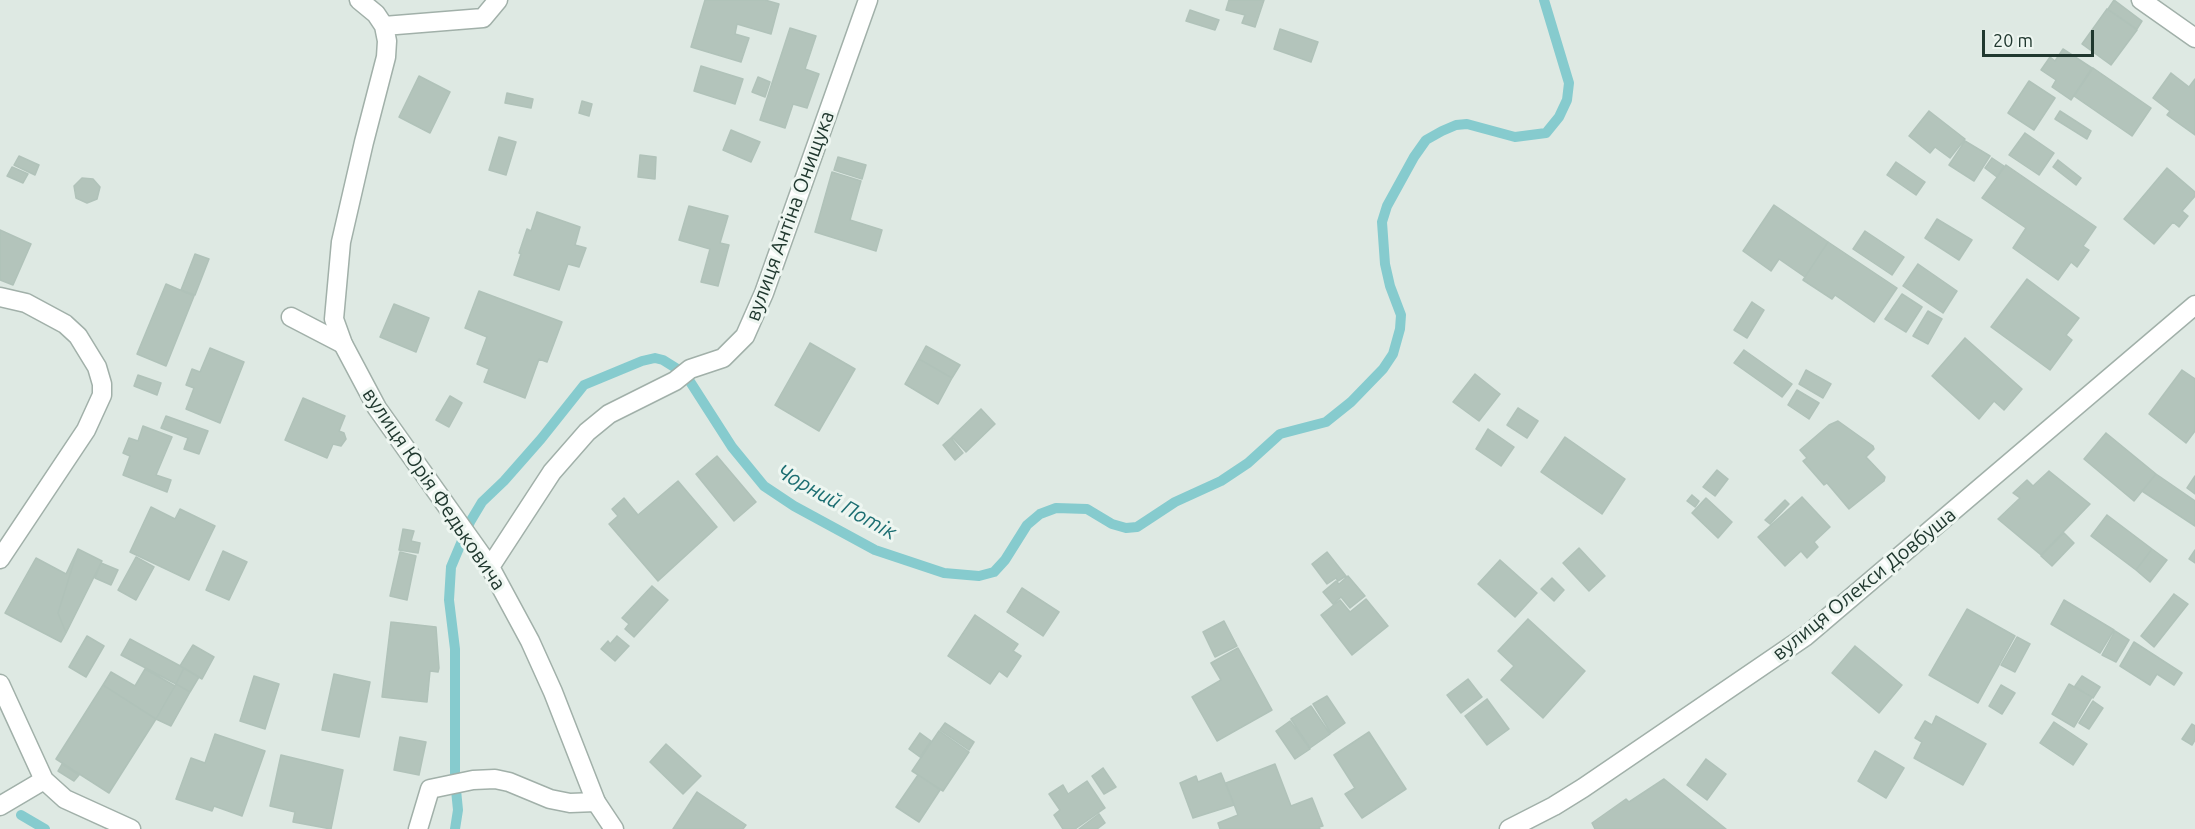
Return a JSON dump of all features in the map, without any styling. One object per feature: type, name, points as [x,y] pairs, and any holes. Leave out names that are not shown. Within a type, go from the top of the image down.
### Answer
[{"type":"street","points":[[359,0],[376,14],[384,26],[483,18],[498,0]]},
{"type":"street","name":"вулиця Антіна Онищука","points":[[490,567],[534,497],[571,448],[609,414],[675,381],[690,369],[723,358],[745,336],[752,324],[868,0]]},
{"type":"street","points":[[2141,0],[2195,38]]},
{"type":"street","name":"вулиця Юрія Федьковича","points":[[384,26],[387,41],[386,57],[341,242],[334,319],[343,344],[376,408],[490,567],[530,641],[557,702],[596,802],[614,829]]},
{"type":"street","points":[[0,297],[34,308],[65,324],[78,336],[97,367],[102,384],[102,395],[86,430],[0,559]]},
{"type":"street","name":"вулиця Олекси Довбуша","points":[[1509,829],[1583,788],[1806,636],[2195,305]]},
{"type":"street","points":[[291,316],[343,344]]},
{"type":"street","points":[[0,684],[44,780],[65,799],[131,829]]},
{"type":"street","points":[[418,829],[426,796],[430,789],[473,780],[495,779],[509,782],[550,799],[570,803],[596,802]]},
{"type":"street","points":[[0,806],[44,780]]},
{"type":"building","points":[[705,0],[765,0],[779,4],[771,34],[737,24],[735,34],[749,38],[741,62],[691,47]]},
{"type":"building","points":[[1229,0],[1264,0],[1255,27],[1242,23],[1245,15],[1226,10]]},
{"type":"building","points":[[2114,0],[2142,21],[2137,29],[2108,9]]},
{"type":"building","points":[[2107,9],[2137,30],[2111,65],[2082,44]]},
{"type":"building","points":[[1190,10],[1219,20],[1215,30],[1186,21]]},
{"type":"building","points":[[790,28],[816,36],[805,69],[819,74],[807,108],[793,104],[785,128],[760,120]]},
{"type":"building","points":[[1280,29],[1318,42],[1311,62],[1274,49]]},
{"type":"building","points":[[2063,49],[2092,68],[2071,100],[2052,87],[2056,80],[2041,70],[2050,57],[2055,61]]},
{"type":"building","points":[[701,66],[743,79],[735,104],[694,91]]},
{"type":"building","points":[[2093,68],[2151,108],[2132,136],[2074,96]]},
{"type":"building","points":[[2171,73],[2189,87],[2195,79],[2195,135],[2167,115],[2170,111],[2153,98]]},
{"type":"building","points":[[419,76],[450,92],[430,133],[399,117]]},
{"type":"building","points":[[758,77],[770,82],[765,97],[752,92]]},
{"type":"building","points":[[2029,81],[2055,98],[2034,130],[2008,113]]},
{"type":"building","points":[[507,93],[533,99],[531,108],[505,103]]},
{"type":"building","points":[[582,101],[592,104],[589,116],[579,113]]},
{"type":"building","points":[[1929,111],[1965,139],[1950,158],[1935,147],[1930,153],[1909,136]]},
{"type":"building","points":[[2060,111],[2091,131],[2087,139],[2055,119]]},
{"type":"building","points":[[731,130],[760,142],[751,162],[723,150]]},
{"type":"building","points":[[2025,133],[2054,153],[2039,175],[2009,155]]},
{"type":"building","points":[[499,137],[516,142],[506,175],[489,170]]},
{"type":"building","points":[[1965,141],[1990,156],[1974,181],[1949,165]]},
{"type":"building","points":[[640,155],[656,157],[655,179],[638,177]]},
{"type":"building","points":[[19,156],[39,165],[35,175],[14,165]]},
{"type":"building","points":[[838,157],[866,165],[862,179],[834,170]]},
{"type":"building","points":[[1992,158],[2004,166],[1997,177],[1985,168]]},
{"type":"building","points":[[2058,160],[2081,178],[2076,185],[2053,167]]},
{"type":"building","points":[[1896,162],[1925,182],[1916,195],[1887,175]]},
{"type":"building","points":[[2006,165],[2096,227],[2083,246],[2089,250],[2077,267],[2071,262],[2058,280],[2013,248],[2026,228],[1982,198]]},
{"type":"building","points":[[12,167],[28,174],[23,183],[7,176]]},
{"type":"building","points":[[2167,168],[2195,192],[2195,196],[2182,211],[2188,216],[2179,227],[2173,222],[2154,244],[2124,219]]},
{"type":"building","points":[[832,172],[861,181],[850,220],[882,230],[876,251],[815,232]]},
{"type":"building","points":[[82,178],[93,179],[100,187],[97,199],[87,203],[76,198],[74,186]]},
{"type":"building","points":[[1774,205],[1828,242],[1805,277],[1779,259],[1771,271],[1743,251]]},
{"type":"building","points":[[689,206],[728,216],[720,243],[729,245],[718,286],[701,282],[710,249],[679,240]]},
{"type":"building","points":[[537,212],[580,227],[575,245],[586,248],[579,267],[568,264],[559,290],[514,275],[527,229],[531,231]]},
{"type":"building","points":[[1937,219],[1972,240],[1959,260],[1925,238]]},
{"type":"building","points":[[0,230],[31,244],[13,285],[0,280]]},
{"type":"building","points":[[1865,231],[1904,257],[1892,275],[1853,249]]},
{"type":"building","points":[[1828,242],[1897,288],[1874,322],[1835,295],[1832,299],[1803,280]]},
{"type":"building","points":[[195,254],[209,259],[195,295],[181,290]]},
{"type":"building","points":[[1918,264],[1957,291],[1943,313],[1903,286]]},
{"type":"building","points":[[2027,279],[2079,318],[2066,335],[2072,340],[2050,370],[1991,327]]},
{"type":"building","points":[[166,284],[194,296],[166,366],[137,354]]},
{"type":"building","points":[[479,291],[562,322],[547,362],[539,359],[525,398],[484,382],[489,369],[477,364],[487,337],[465,328]]},
{"type":"building","points":[[1902,294],[1922,307],[1906,332],[1885,319]]},
{"type":"building","points":[[1752,302],[1764,310],[1747,338],[1734,330]]},
{"type":"building","points":[[394,304],[429,318],[416,352],[380,337]]},
{"type":"building","points":[[1928,311],[1942,319],[1928,344],[1913,336]]},
{"type":"building","points":[[1965,338],[2022,389],[2004,410],[1994,401],[1979,419],[1932,376]]},
{"type":"building","points":[[810,343],[855,369],[819,431],[775,405]]},
{"type":"building","points":[[926,346],[960,365],[952,378],[919,359]]},
{"type":"building","points":[[210,348],[244,362],[220,423],[186,409],[194,388],[186,385],[192,369],[200,372]]},
{"type":"building","points":[[1744,350],[1792,384],[1782,397],[1734,363]]},
{"type":"building","points":[[919,359],[952,378],[938,404],[905,384]]},
{"type":"building","points":[[1806,370],[1831,384],[1823,398],[1799,384]]},
{"type":"building","points":[[2182,370],[2195,379],[2195,431],[2186,443],[2149,414]]},
{"type":"building","points":[[1475,374],[1500,394],[1479,421],[1453,402]]},
{"type":"building","points":[[138,375],[161,383],[157,395],[134,386]]},
{"type":"building","points":[[1797,390],[1819,403],[1809,419],[1788,405]]},
{"type":"building","points":[[450,396],[462,403],[449,427],[436,420]]},
{"type":"building","points":[[303,398],[345,416],[339,431],[344,433],[346,439],[341,446],[333,444],[327,458],[285,440]]},
{"type":"building","points":[[1518,408],[1538,421],[1527,438],[1507,425]]},
{"type":"building","points":[[981,409],[995,424],[966,452],[952,437]]},
{"type":"building","points":[[166,416],[208,431],[199,454],[184,449],[188,438],[161,428]]},
{"type":"building","points":[[1838,421],[1873,446],[1874,449],[1866,457],[1885,477],[1884,481],[1849,509],[1827,483],[1824,485],[1803,461],[1807,458],[1800,450],[1829,425]]},
{"type":"building","points":[[143,426],[172,437],[156,475],[171,480],[167,492],[123,475],[130,456],[123,453],[129,438],[138,441]]},
{"type":"building","points":[[1488,429],[1514,447],[1501,466],[1476,449]]},
{"type":"building","points":[[2106,433],[2156,474],[2134,501],[2084,459]]},
{"type":"building","points":[[1565,437],[1625,479],[1602,514],[1541,472]]},
{"type":"building","points":[[951,438],[963,453],[955,460],[943,445]]},
{"type":"building","points":[[717,456],[756,502],[734,521],[696,474]]},
{"type":"building","points":[[1717,470],[1728,479],[1715,496],[1703,487]]},
{"type":"building","points":[[2049,471],[2090,504],[2041,555],[1998,519],[2020,498],[2013,493],[2027,480],[2033,486]]},
{"type":"building","points":[[2156,474],[2195,501],[2195,526],[2142,491]]},
{"type":"building","points":[[2195,476],[2195,494],[2187,488]]},
{"type":"building","points":[[678,481],[717,527],[658,581],[609,524],[618,516],[612,509],[624,498],[638,515]]},
{"type":"building","points":[[1692,495],[1699,501],[1695,507],[1687,501]]},
{"type":"building","points":[[1802,497],[1830,527],[1814,542],[1818,547],[1807,558],[1801,551],[1785,566],[1758,537]]},
{"type":"building","points":[[1706,498],[1732,522],[1718,538],[1692,513]]},
{"type":"building","points":[[1785,500],[1789,504],[1770,524],[1765,520]]},
{"type":"building","points":[[151,507],[175,519],[180,509],[215,526],[189,580],[130,552]]},
{"type":"building","points":[[2107,515],[2152,549],[2136,570],[2091,536]]},
{"type":"building","points":[[403,529],[414,531],[411,541],[420,543],[418,553],[399,550]]},
{"type":"building","points":[[2064,533],[2074,543],[2052,566],[2041,556]]},
{"type":"building","points":[[1579,548],[1605,576],[1589,591],[1563,563]]},
{"type":"building","points":[[78,549],[102,561],[66,633],[58,613]]},
{"type":"building","points":[[78,549],[58,613],[66,633],[61,642],[5,613],[36,558],[66,574]]},
{"type":"building","points":[[2152,549],[2167,560],[2150,582],[2136,570]]},
{"type":"building","points":[[2195,550],[2195,563],[2189,559]]},
{"type":"building","points":[[223,551],[247,562],[229,600],[206,590]]},
{"type":"building","points":[[400,552],[416,556],[407,600],[390,596]]},
{"type":"building","points":[[1327,552],[1346,576],[1338,581],[1336,578],[1327,584],[1312,564]]},
{"type":"building","points":[[136,557],[154,567],[136,600],[118,590]]},
{"type":"building","points":[[1500,560],[1537,593],[1515,617],[1478,584]]},
{"type":"building","points":[[101,563],[118,570],[111,585],[95,578]]},
{"type":"building","points":[[1348,576],[1365,596],[1350,608],[1341,597],[1333,604],[1323,592],[1336,581],[1339,584]]},
{"type":"building","points":[[1552,578],[1564,590],[1554,601],[1541,589]]},
{"type":"building","points":[[652,586],[668,600],[634,637],[625,629],[629,624],[622,618]]},
{"type":"building","points":[[1022,588],[1059,612],[1043,636],[1007,612]]},
{"type":"building","points":[[2174,594],[2188,604],[2154,647],[2141,636]]},
{"type":"building","points":[[1366,599],[1388,626],[1352,655],[1321,615],[1340,600],[1350,612]]},
{"type":"building","points":[[2064,600],[2114,630],[2100,653],[2051,624]]},
{"type":"building","points":[[1967,609],[2015,636],[1978,703],[1929,675]]},
{"type":"building","points":[[975,615],[1018,644],[1013,651],[1021,656],[1007,677],[999,671],[990,684],[948,656]]},
{"type":"building","points":[[1528,619],[1585,671],[1543,718],[1501,680],[1514,666],[1498,651]]},
{"type":"building","points":[[1224,621],[1237,646],[1215,657],[1203,632]]},
{"type":"building","points":[[391,622],[436,627],[439,668],[438,672],[430,671],[427,702],[382,697]]},
{"type":"building","points":[[2115,631],[2129,640],[2116,662],[2102,655]]},
{"type":"building","points":[[87,636],[104,646],[86,677],[69,667]]},
{"type":"building","points":[[617,636],[629,646],[615,661],[601,649]]},
{"type":"building","points":[[2017,637],[2030,644],[2015,672],[2001,665]]},
{"type":"building","points":[[130,639],[184,668],[176,684],[121,655]]},
{"type":"building","points":[[2134,642],[2182,673],[2174,685],[2157,674],[2150,685],[2120,666]]},
{"type":"building","points":[[193,645],[214,657],[202,679],[180,666]]},
{"type":"building","points":[[1855,646],[1902,685],[1879,713],[1832,673]]},
{"type":"building","points":[[1238,648],[1272,710],[1217,741],[1192,697],[1221,680],[1211,663]]},
{"type":"building","points":[[184,668],[199,677],[190,692],[176,684]]},
{"type":"building","points":[[145,669],[175,686],[156,719],[103,685],[111,672],[135,686]]},
{"type":"building","points":[[334,674],[370,682],[359,737],[322,730]]},
{"type":"building","points":[[254,676],[279,684],[265,729],[240,721]]},
{"type":"building","points":[[2082,676],[2100,687],[2093,698],[2075,686]]},
{"type":"building","points":[[1468,679],[1482,697],[1461,713],[1447,695]]},
{"type":"building","points":[[176,684],[190,692],[171,726],[156,719]]},
{"type":"building","points":[[2069,684],[2092,697],[2074,727],[2052,714]]},
{"type":"building","points":[[103,685],[156,719],[109,793],[56,759]]},
{"type":"building","points":[[2001,685],[2015,693],[2002,714],[1989,706]]},
{"type":"building","points":[[1327,696],[1345,723],[1331,733],[1313,704]]},
{"type":"building","points":[[1487,699],[1509,729],[1487,745],[1465,716]]},
{"type":"building","points":[[2093,701],[2103,708],[2089,729],[2079,723]]},
{"type":"building","points":[[1311,706],[1330,734],[1310,748],[1291,719]]},
{"type":"building","points":[[1936,716],[1986,744],[1963,785],[1914,758],[1922,742],[1915,738],[1925,721],[1932,725]]},
{"type":"building","points":[[1290,721],[1310,749],[1295,759],[1276,731]]},
{"type":"building","points":[[2054,722],[2087,744],[2073,765],[2040,743]]},
{"type":"building","points":[[945,723],[974,742],[969,750],[940,730]]},
{"type":"building","points":[[2192,724],[2195,726],[2195,740],[2192,745],[2182,739]]},
{"type":"building","points":[[939,731],[969,752],[943,791],[912,771]]},
{"type":"building","points":[[1369,732],[1406,789],[1362,818],[1345,794],[1355,788],[1334,755]]},
{"type":"building","points":[[920,733],[931,741],[920,757],[909,749]]},
{"type":"building","points":[[215,734],[265,751],[242,816],[214,806],[212,811],[176,799],[191,758],[205,763]]},
{"type":"building","points":[[400,737],[426,742],[419,775],[394,770]]},
{"type":"building","points":[[666,744],[701,776],[683,794],[650,762]]},
{"type":"building","points":[[1875,751],[1904,768],[1886,798],[1858,781]]},
{"type":"building","points":[[281,755],[343,770],[331,829],[293,822],[295,812],[270,806]]},
{"type":"building","points":[[1706,759],[1726,774],[1707,800],[1687,785]]},
{"type":"building","points":[[62,764],[79,775],[74,781],[58,771]]},
{"type":"building","points":[[1275,764],[1291,806],[1312,798],[1323,826],[1319,827],[1320,829],[1220,829],[1218,823],[1238,815],[1226,783]]},
{"type":"building","points":[[1103,768],[1116,787],[1104,794],[1092,776]]},
{"type":"building","points":[[1221,773],[1234,805],[1193,818],[1180,783],[1196,776],[1198,782]]},
{"type":"building","points":[[918,775],[940,790],[919,822],[896,807]]},
{"type":"building","points":[[1664,779],[1726,829],[1595,829],[1592,823],[1626,799],[1629,802]]},
{"type":"building","points":[[1087,781],[1105,808],[1075,829],[1063,829],[1054,815],[1060,810],[1049,794],[1063,785],[1068,794]]},
{"type":"building","points":[[697,792],[746,825],[743,829],[673,829]]},
{"type":"building","points":[[1099,814],[1105,823],[1097,829],[1079,829]]},
{"type":"waterway","name":"Чорний Потік","points":[[455,829],[458,810],[455,780],[455,649],[449,600],[451,567],[470,522],[482,502],[541,439],[584,385],[642,361],[655,358],[663,360],[679,370],[689,380],[732,447],[764,486],[794,506],[875,550],[944,573],[979,576],[994,572],[1005,560],[1027,525],[1040,514],[1056,508],[1087,509],[1112,524],[1126,528],[1137,527],[1175,502],[1221,481],[1248,463],[1280,434],[1326,422],[1351,402],[1383,369],[1393,354],[1400,329],[1401,315],[1390,286],[1385,264],[1382,222],[1387,206],[1426,140],[1442,131],[1456,125],[1467,124],[1515,137],[1546,133],[1559,117],[1567,100],[1569,83],[1544,0]]},
{"type":"waterway","name":"Чорний Потік","points":[[21,815],[45,829]]}]
